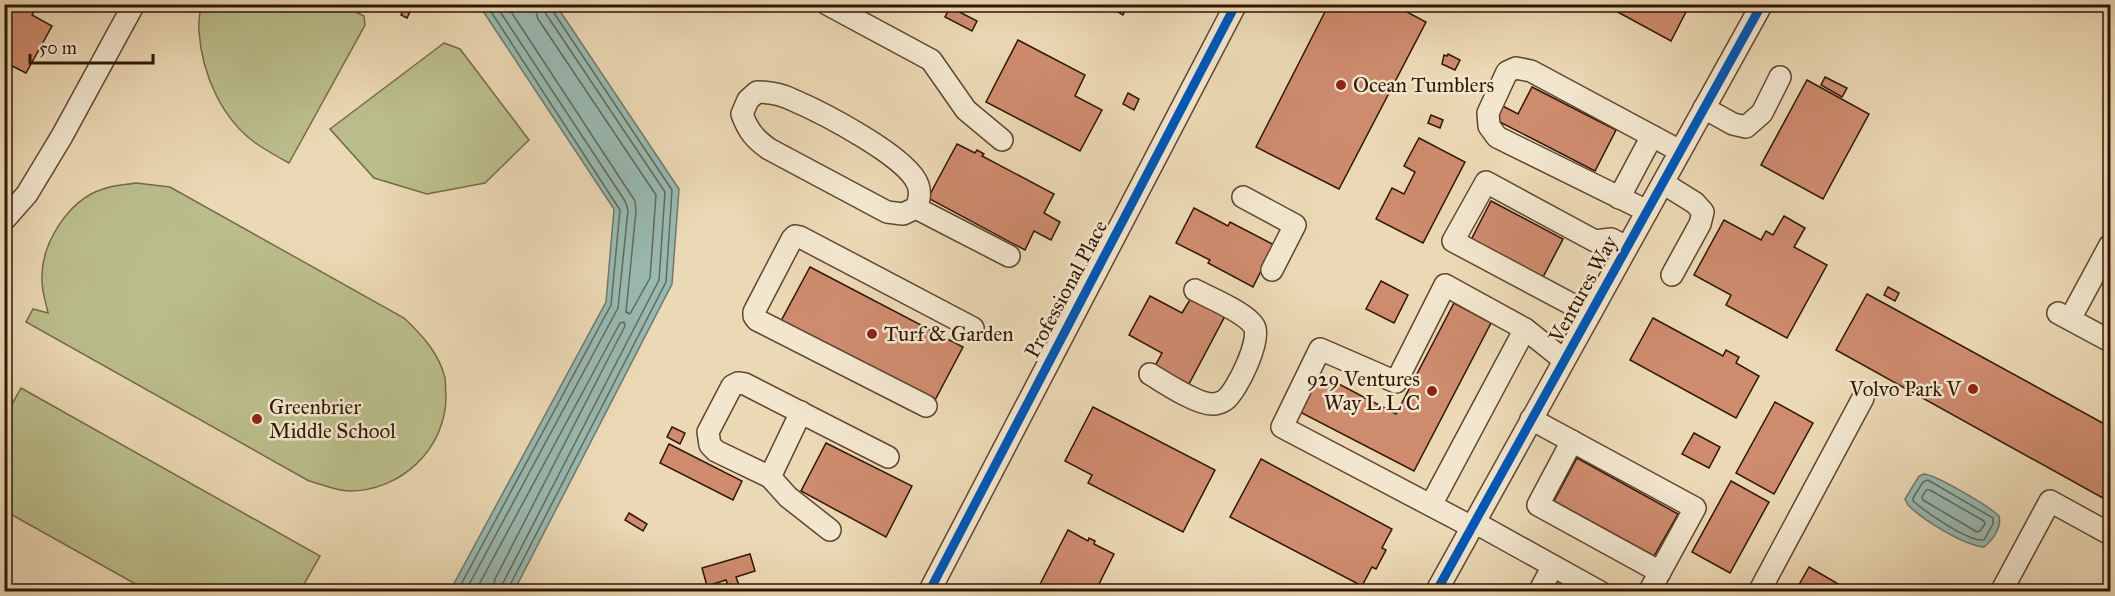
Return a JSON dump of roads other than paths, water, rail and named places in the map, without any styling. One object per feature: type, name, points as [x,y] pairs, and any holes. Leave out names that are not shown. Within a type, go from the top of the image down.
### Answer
[{"type":"street","points":[[4,220],[33,184],[134,4]]},
{"type":"street","points":[[827,4],[932,60],[966,110],[1002,140]]},
{"type":"street","name":"Professional Place","points":[[929,591],[1236,4]]},
{"type":"street","name":"Ventures Way","points":[[1436,591],[1762,4]]},
{"type":"street","points":[[1647,211],[1497,137],[1489,126],[1488,113],[1507,72],[1516,68],[1530,71],[1680,151]]},
{"type":"street","points":[[1704,108],[1732,124],[1746,127],[1762,113],[1780,78]]},
{"type":"street","points":[[757,92],[770,92],[792,99],[861,136],[896,158],[918,183],[921,196],[916,208],[903,214],[887,212],[769,149],[756,140],[747,129],[742,114],[748,100],[757,92]]},
{"type":"street","points":[[1619,198],[1652,136]]},
{"type":"street","points":[[1590,314],[1453,241],[1486,182],[1595,241],[1611,239],[1627,247]]},
{"type":"street","points":[[1663,183],[1695,203],[1702,212],[1700,224],[1672,275]]},
{"type":"street","points":[[1243,197],[1295,225],[1272,270]]},
{"type":"street","points":[[916,208],[1009,256]]},
{"type":"street","points":[[926,406],[756,320],[754,312],[792,239],[795,236],[800,237],[973,328]]},
{"type":"street","points":[[2110,245],[2064,316],[2110,341]]},
{"type":"street","points":[[1564,360],[1525,329],[1445,285],[1396,382],[1320,349],[1282,427],[1600,591]]},
{"type":"street","points":[[1150,375],[1204,403],[1214,404],[1225,400],[1233,390],[1253,351],[1256,338],[1255,327],[1248,318],[1195,290]]},
{"type":"street","points":[[1431,505],[1525,329]]},
{"type":"street","points":[[830,530],[788,497],[770,477],[716,451],[710,445],[708,432],[732,386],[738,383],[745,384],[888,457]]},
{"type":"street","points":[[1759,591],[1863,398]]},
{"type":"street","points":[[770,477],[801,412]]},
{"type":"street","points":[[1531,419],[1695,507],[1649,591]]},
{"type":"street","points":[[1572,441],[1538,505],[1660,572]]},
{"type":"street","points":[[2001,591],[2050,501],[2110,534]]},
{"type":"street","points":[[1539,591],[1553,566]]},
{"type":"water","points":[[479,5],[556,5],[679,189],[672,284],[514,591],[450,591],[606,302],[614,209]]},
{"type":"water","points":[[1924,474],[1962,492],[1999,516],[1999,524],[1991,541],[1984,547],[1965,542],[1923,518],[1908,505],[1905,499],[1919,476]]},
{"type":"place","name":"Ocean Tumblers","points":[[1341,85]]},
{"type":"place","name":"Turf & Garden","points":[[872,334]]},
{"type":"place","name":"Volvo Park V","points":[[1973,389]]},
{"type":"place","name":"929 Ventures Way L L C","points":[[1432,391]]},
{"type":"place","name":"Greenbrier Middle School","points":[[257,419]]}]
